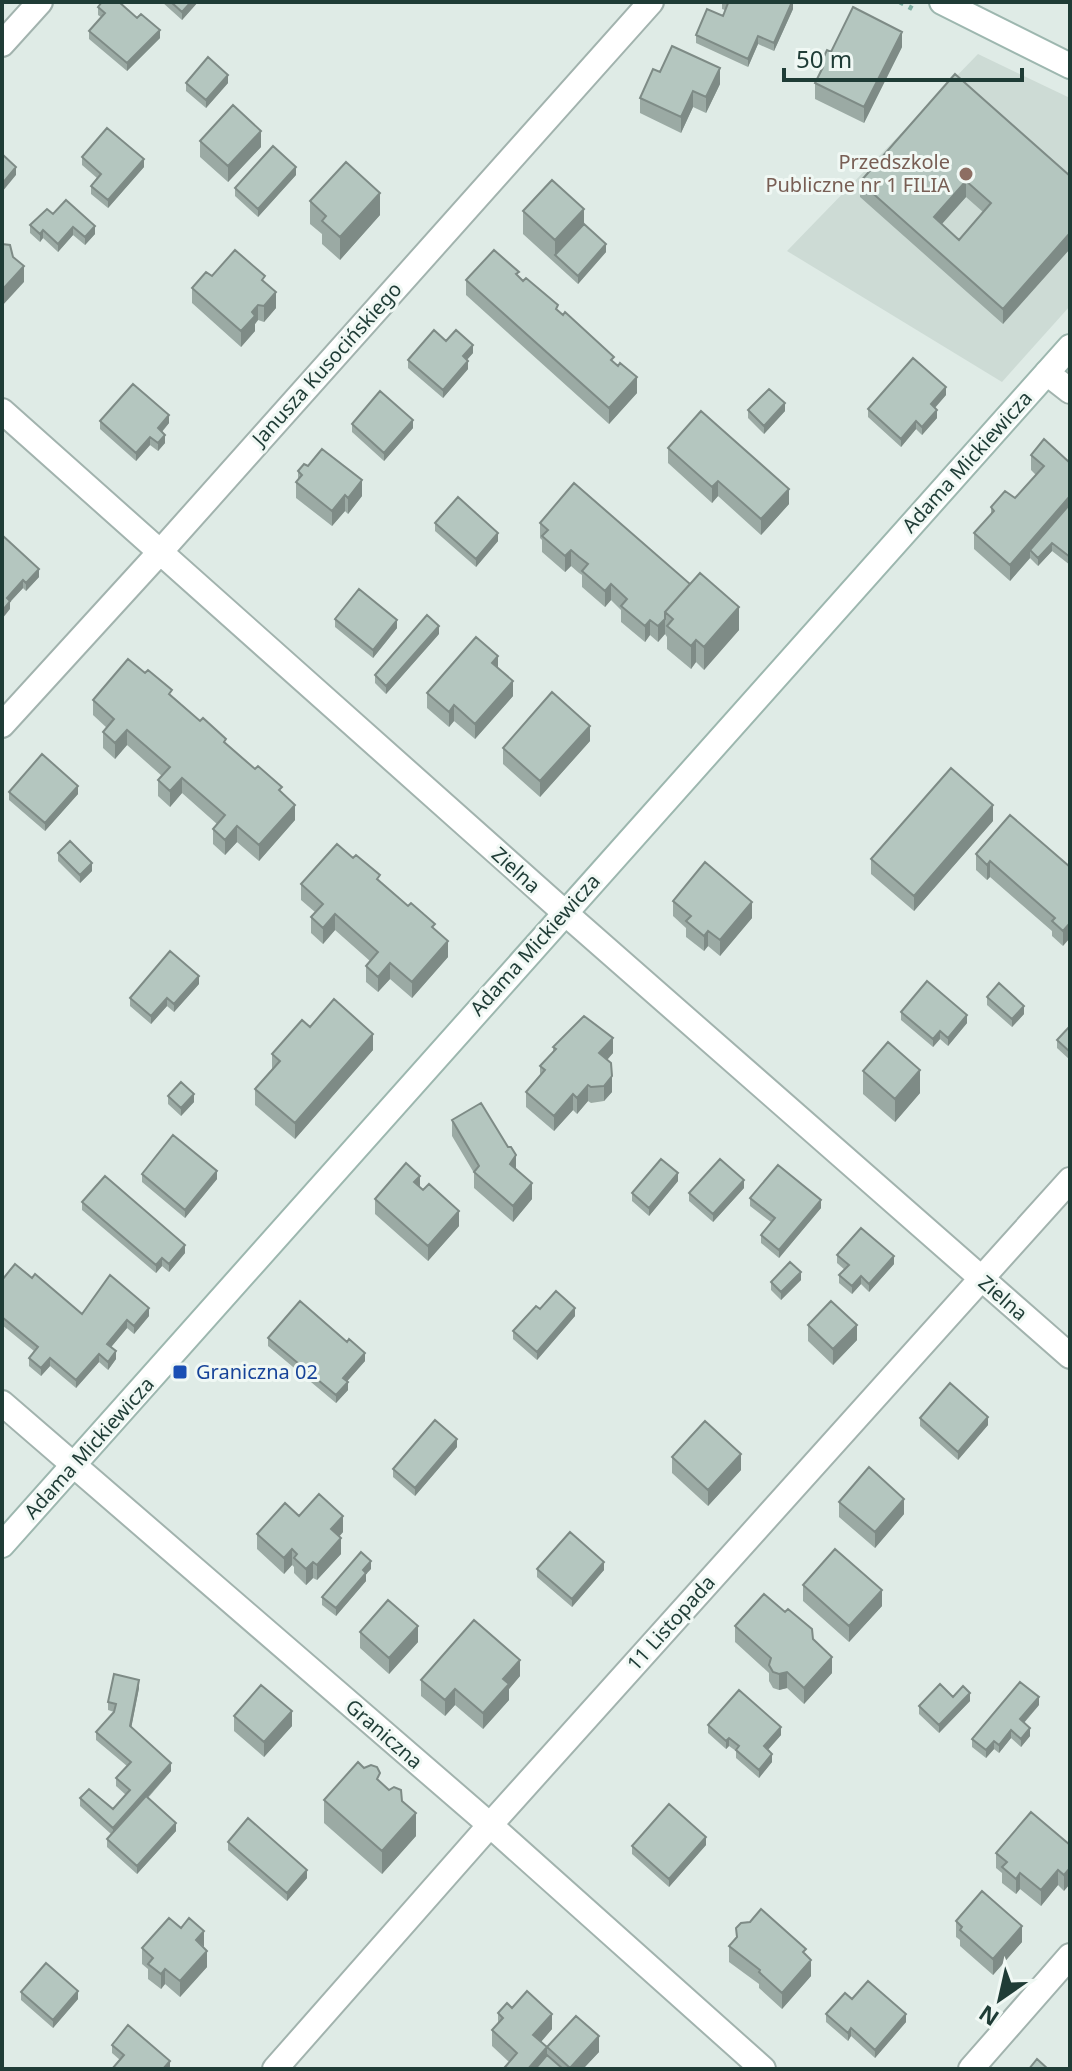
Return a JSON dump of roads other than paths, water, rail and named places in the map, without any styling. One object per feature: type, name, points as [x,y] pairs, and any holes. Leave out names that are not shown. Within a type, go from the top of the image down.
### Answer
[{"type":"street","points":[[2,44],[40,2]]},
{"type":"street","name":"Janusza Kusocińskiego","points":[[2,725],[651,2]]},
{"type":"street","points":[[942,2],[1070,66]]},
{"type":"street","name":"Adama Mickiewicza","points":[[2,1545],[1070,347]]},
{"type":"street","points":[[1047,373],[1070,391]]},
{"type":"street","name":"Zielna","points":[[2,411],[564,912],[1070,1356]]},
{"type":"street","name":"11 Listopada","points":[[275,2069],[1070,1180]]},
{"type":"street","name":"Graniczna","points":[[2,1403],[490,1825],[763,2069]]},
{"type":"street","points":[[971,2069],[1070,1956]]},
{"type":"place","name":"Przedszkole Publiczne nr 1 FILIA","points":[[966,174]]},
{"type":"place","name":"Graniczna 02","points":[[180,1372]]}]
